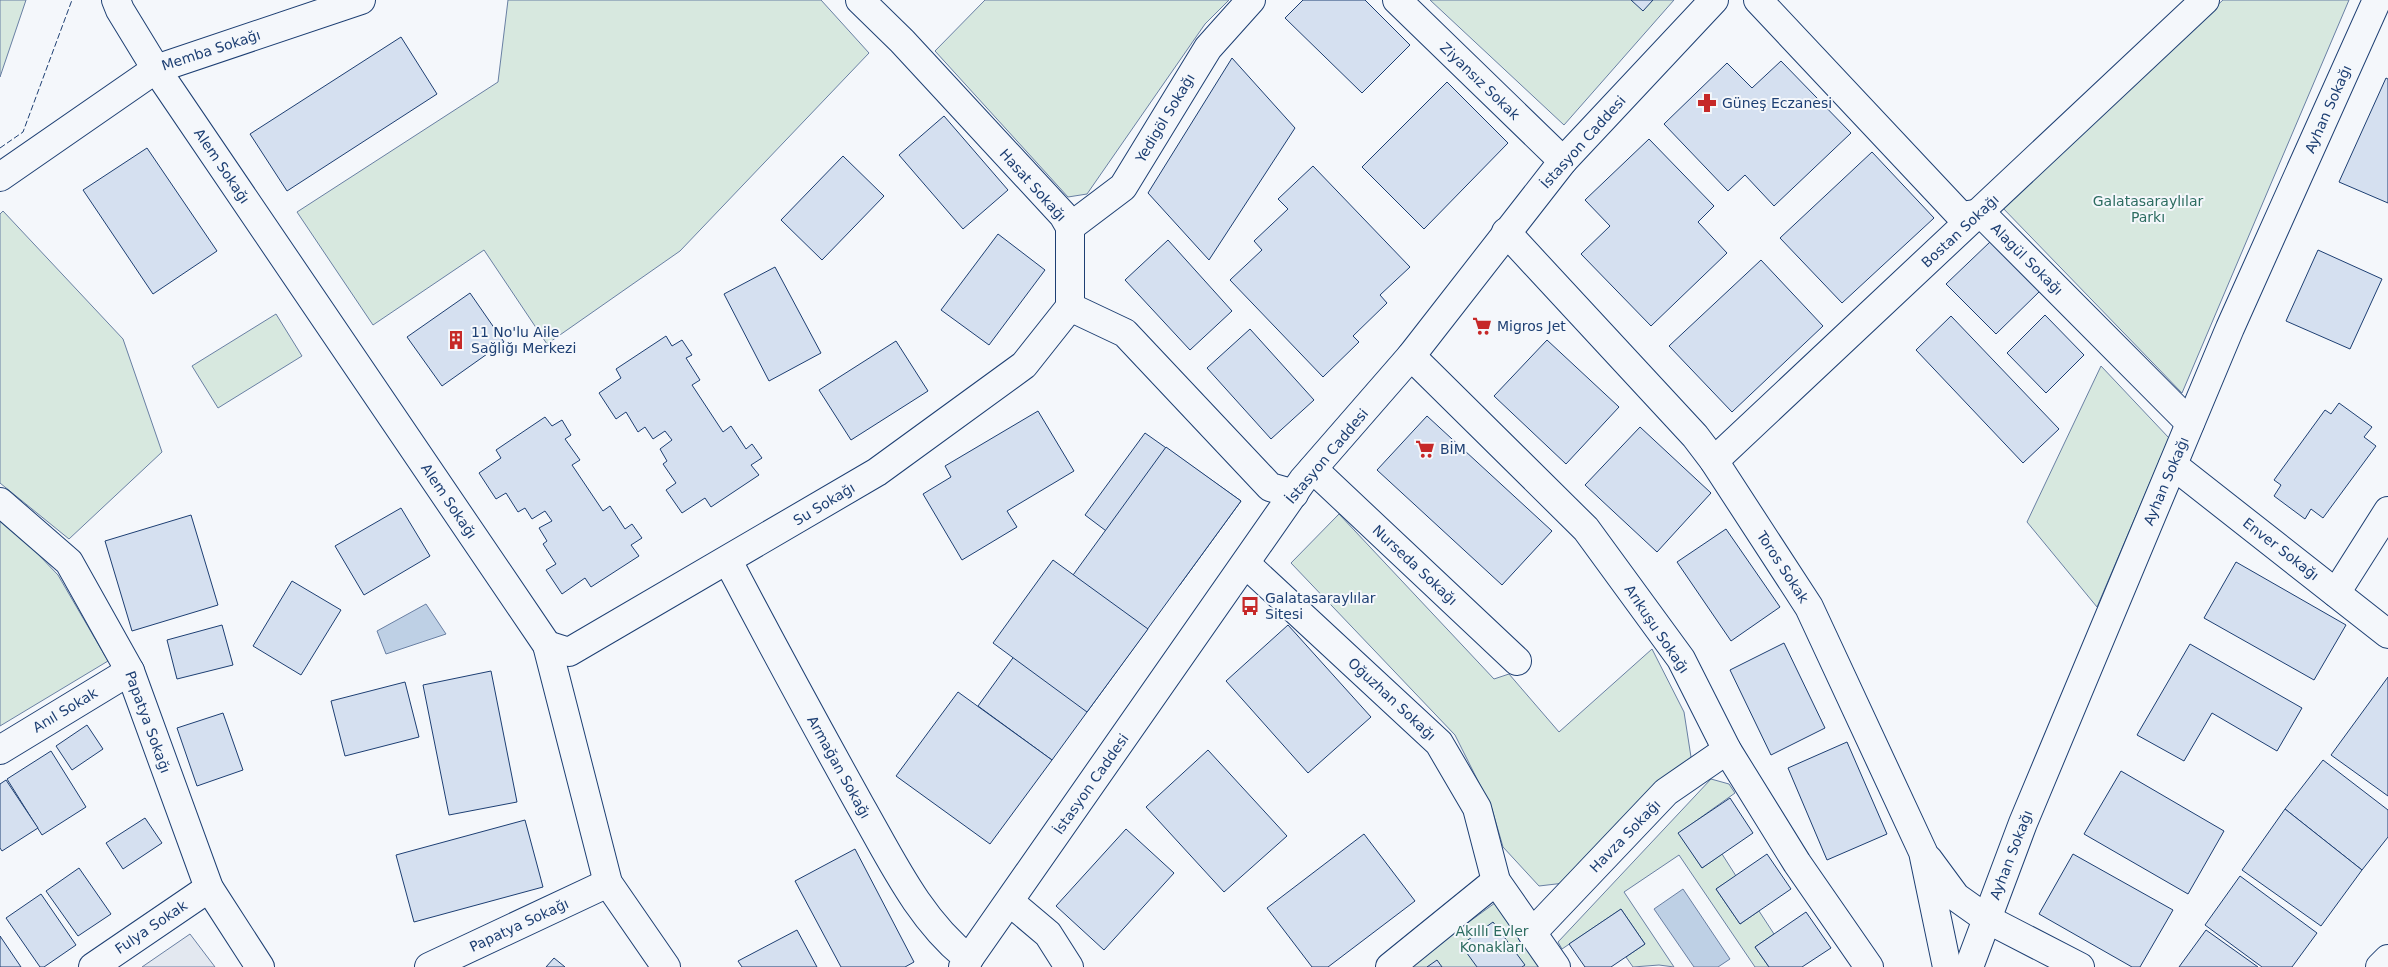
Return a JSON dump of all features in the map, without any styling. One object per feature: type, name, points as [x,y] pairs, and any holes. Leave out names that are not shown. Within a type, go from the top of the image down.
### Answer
[{"type":"street","name":"Memba Sokağı","points":[[0,177],[156,69],[361,0]]},
{"type":"street","name":"Hasat Sokağı","points":[[860,0],[902,41],[1063,215],[1070,227],[1070,307]]},
{"type":"street","name":"Yedigöl Sokağı","points":[[1070,227],[1123,187],[1208,48],[1251,0]]},
{"type":"street","name":"Ziyansız Sokak","points":[[1397,0],[1564,162]]},
{"type":"street","name":"İstasyon Caddesi","points":[[966,963],[1313,469],[1412,356],[1506,232],[1564,162],[1714,0]]},
{"type":"street","name":"Alagül Sokağı","points":[[1758,0],[1961,216],[1981,212],[2190,423]]},
{"type":"street","name":"Bostan Sokağı","points":[[1714,461],[2205,0]]},
{"type":"street","name":"Ayhan Sokağı","points":[[1969,967],[2022,823],[2190,423],[2234,319],[2377,0]]},
{"type":"street","name":"Alem Sokağı","points":[[123,3],[156,69],[547,645],[608,883],[666,967]]},
{"type":"street","name":"Toros Sokak","points":[[1506,232],[1695,436],[1714,461],[1809,608],[1923,852],[1947,967]]},
{"type":"street","name":"Su Sokağı","points":[[547,645],[569,652],[728,561],[877,472],[1024,365],[1070,307]]},
{"type":"street","points":[[1070,307],[1125,333],[1270,486],[1294,494]]},
{"type":"street","name":"Arıkuşu Sokağı","points":[[1412,356],[1586,528],[1681,659],[1727,750],[1797,863],[1869,967]]},
{"type":"street","name":"Enver Sokağı","points":[[2173,465],[2388,634]]},
{"type":"street","name":"Nurseda Sokağı","points":[[1313,469],[1517,661]]},
{"type":"street","name":"Papatya Sokağı","points":[[0,502],[69,562],[130,671],[209,888],[260,967]]},
{"type":"street","points":[[2336,593],[2388,511]]},
{"type":"street","name":"Armağan Sokağı","points":[[728,561],[816,727],[910,893],[948,943],[966,963]]},
{"type":"street","name":"Oğuzhan Sokağı","points":[[1246,564],[1439,743],[1477,808],[1496,881],[1556,967]]},
{"type":"street","name":"Anıl Sokak","points":[[0,750],[130,671]]},
{"type":"street","name":"Havza Sokağı","points":[[1532,933],[1666,792],[1727,750]]},
{"type":"street","points":[[1923,852],[1956,897],[1987,919],[2080,967]]},
{"type":"street","points":[[1390,967],[1496,881]]},
{"type":"street","name":"Papatya Sokağı","points":[[429,967],[608,883]]},
{"type":"street","name":"Fulya Sokak","points":[[93,967],[209,888]]},
{"type":"street","points":[[1010,902],[1048,934],[1069,967]]},
{"type":"street","points":[[2380,967],[2388,959]]},
{"type":"green space","points":[[0,0],[26,0],[0,77]]},
{"type":"green space","points":[[508,0],[821,0],[869,53],[680,251],[547,344],[484,250],[373,325],[297,212],[498,82]]},
{"type":"green space","points":[[985,0],[1229,0],[1205,24],[1087,194],[1068,197],[935,51]]},
{"type":"green space","points":[[1430,0],[1674,0],[1564,125]]},
{"type":"green space","name":"Galatasaraylılar Parkı","points":[[2223,0],[2349,0],[2182,393],[1999,204]]},
{"type":"green space","points":[[3,211],[123,339],[162,452],[69,539],[0,483],[0,214]]},
{"type":"green space","points":[[276,314],[302,356],[218,408],[192,366]]},
{"type":"green space","points":[[2101,366],[2169,438],[2097,607],[2027,522]]},
{"type":"green space","points":[[1339,514],[1494,679],[1509,674],[1559,732],[1652,649],[1684,712],[1691,757],[1573,882],[1539,886],[1503,847],[1492,809],[1455,735],[1291,563]]},
{"type":"green space","points":[[0,518],[14,529],[58,575],[108,661],[0,726]]},
{"type":"green space","points":[[1711,779],[1729,784],[1735,793],[1679,833],[1702,868],[1722,854],[1736,876],[1716,889],[1740,924],[1759,911],[1774,934],[1755,947],[1769,967],[1755,967],[1679,855],[1624,892],[1674,967],[1659,965],[1633,967],[1626,957],[1645,944],[1621,909],[1562,949],[1558,942]]},
{"type":"green space","name":"Akıllı Evler Konakları","points":[[1499,900],[1546,967],[1407,967]]},
{"type":"shaded area","points":[[190,934],[215,967],[142,967]]},
{"type":"water","points":[[426,604],[446,634],[386,654],[377,631]]},
{"type":"water","points":[[1683,889],[1730,959],[1718,967],[1694,967],[1654,909]]},
{"type":"building","points":[[1303,0],[1365,0],[1410,45],[1362,93],[1285,18]]},
{"type":"building","points":[[1631,0],[1653,0],[1643,11]]},
{"type":"building","points":[[401,37],[437,94],[287,191],[250,134]]},
{"type":"building","points":[[1232,58],[1295,128],[1209,260],[1148,193]]},
{"type":"building","points":[[1781,61],[1851,133],[1774,206],[1745,175],[1728,191],[1664,124],[1727,63],[1752,88]]},
{"type":"building","points":[[2386,78],[2388,79],[2388,203],[2339,182]]},
{"type":"building","points":[[1447,82],[1508,143],[1424,229],[1362,167]]},
{"type":"building","points":[[944,116],[1008,190],[963,229],[899,155]]},
{"type":"building","points":[[1649,139],[1714,206],[1698,222],[1727,253],[1651,326],[1581,254],[1610,226],[1585,200]]},
{"type":"building","points":[[147,148],[217,251],[153,294],[83,190]]},
{"type":"building","points":[[1872,152],[1934,218],[1842,303],[1780,238]]},
{"type":"building","points":[[843,156],[884,196],[822,260],[781,220]]},
{"type":"building","points":[[1313,166],[1410,267],[1380,295],[1387,303],[1353,336],[1359,342],[1323,377],[1230,280],[1262,250],[1254,241],[1288,209],[1278,199]]},
{"type":"building","points":[[998,234],[1045,270],[989,345],[941,310]]},
{"type":"building","points":[[1168,240],[1232,311],[1190,350],[1125,280]]},
{"type":"building","points":[[1991,241],[2040,291],[1996,334],[1946,284]]},
{"type":"building","points":[[2318,250],[2382,279],[2350,349],[2286,321]]},
{"type":"building","points":[[1761,260],[1823,326],[1732,412],[1669,346]]},
{"type":"building","points":[[775,267],[821,353],[769,381],[724,294]]},
{"type":"building","name":"11 No'lu Aile Sağlığı Merkezi","points":[[470,293],[504,342],[442,386],[407,337]]},
{"type":"building","points":[[2045,315],[2084,355],[2046,393],[2007,353]]},
{"type":"building","points":[[1951,316],[2059,429],[2023,463],[1916,350]]},
{"type":"building","points":[[1250,329],[1314,400],[1271,439],[1207,368]]},
{"type":"building","points":[[666,336],[672,346],[682,340],[692,355],[686,358],[700,380],[692,385],[723,432],[731,426],[746,449],[752,444],[762,458],[751,465],[759,475],[711,507],[705,498],[682,513],[666,490],[676,483],[663,464],[667,461],[660,449],[672,440],[665,431],[653,439],[645,427],[638,432],[626,412],[616,419],[599,393],[621,378],[616,369]]},
{"type":"building","points":[[1547,340],[1619,407],[1566,464],[1494,396]]},
{"type":"building","points":[[896,341],[928,391],[851,440],[819,390]]},
{"type":"building","points":[[2339,403],[2372,427],[2364,437],[2376,446],[2323,518],[2311,509],[2305,519],[2274,496],[2281,485],[2274,480],[2325,410],[2331,414]]},
{"type":"building","points":[[1038,411],[1074,471],[1007,511],[1017,527],[962,560],[923,494],[951,477],[945,466]]},
{"type":"building","points":[[1427,416],[1552,531],[1502,585],[1377,470]]},
{"type":"building","points":[[545,417],[552,426],[562,420],[571,435],[565,439],[580,460],[572,465],[603,511],[610,506],[625,529],[632,524],[642,538],[631,545],[639,556],[591,587],[585,578],[562,594],[546,570],[556,564],[543,544],[547,541],[539,528],[552,521],[545,511],[532,519],[525,508],[518,512],[506,493],[496,499],[479,473],[501,458],[496,450]]},
{"type":"building","points":[[1640,427],[1711,493],[1657,552],[1585,485]]},
{"type":"building","points":[[1145,433],[1241,501],[1179,586],[1085,515]]},
{"type":"building","points":[[1166,447],[1241,501],[1052,760],[978,706]]},
{"type":"building","points":[[401,508],[430,556],[364,595],[335,546]]},
{"type":"building","points":[[191,515],[218,605],[132,631],[105,541]]},
{"type":"building","points":[[1726,529],[1780,607],[1731,641],[1677,562]]},
{"type":"building","points":[[1053,560],[1148,629],[1087,712],[993,643]]},
{"type":"building","points":[[2236,562],[2346,625],[2314,680],[2204,618]]},
{"type":"building","points":[[292,581],[341,610],[301,675],[253,646]]},
{"type":"building","points":[[222,625],[233,665],[177,679],[167,640]]},
{"type":"building","points":[[1288,625],[1371,717],[1308,773],[1226,681]]},
{"type":"building","points":[[1784,643],[1825,728],[1771,755],[1730,670]]},
{"type":"building","points":[[2190,644],[2302,708],[2277,751],[2212,713],[2184,761],[2137,735]]},
{"type":"building","points":[[491,671],[517,802],[449,815],[423,685]]},
{"type":"building","points":[[2388,677],[2388,796],[2331,755]]},
{"type":"building","points":[[405,682],[419,737],[345,756],[331,701]]},
{"type":"building","points":[[958,692],[1052,760],[990,844],[896,776]]},
{"type":"building","points":[[223,713],[243,770],[197,786],[177,728]]},
{"type":"building","points":[[87,725],[103,749],[72,770],[56,746]]},
{"type":"building","points":[[1847,742],[1887,834],[1827,860],[1788,768]]},
{"type":"building","points":[[1208,750],[1287,836],[1224,892],[1146,807]]},
{"type":"building","points":[[51,751],[86,807],[42,835],[7,779]]},
{"type":"building","points":[[2323,760],[2388,810],[2388,837],[2362,870],[2285,809]]},
{"type":"building","points":[[2121,771],[2224,831],[2188,894],[2084,834]]},
{"type":"building","points":[[6,780],[38,828],[2,851],[0,848],[0,784]]},
{"type":"building","points":[[1730,798],[1753,833],[1702,868],[1678,833]]},
{"type":"building","points":[[2285,809],[2362,870],[2321,926],[2242,870]]},
{"type":"building","points":[[145,818],[162,843],[123,869],[106,843]]},
{"type":"building","points":[[525,820],[543,887],[414,922],[396,855]]},
{"type":"building","points":[[1126,829],[1174,873],[1104,950],[1056,906]]},
{"type":"building","points":[[1364,834],[1415,901],[1328,967],[1312,967],[1267,908]]},
{"type":"building","points":[[855,849],[914,962],[905,967],[841,967],[795,881]]},
{"type":"building","points":[[1767,854],[1791,889],[1740,924],[1716,889]]},
{"type":"building","points":[[2073,854],[2173,910],[2140,967],[2132,967],[2039,914]]},
{"type":"building","points":[[79,868],[111,914],[78,936],[46,891]]},
{"type":"building","points":[[2240,876],[2317,933],[2292,967],[2262,967],[2205,925]]},
{"type":"building","points":[[41,894],[76,945],[44,967],[40,967],[6,918]]},
{"type":"building","points":[[1621,909],[1645,944],[1611,967],[1585,967],[1569,944]]},
{"type":"building","points":[[1806,912],[1831,948],[1802,967],[1769,967],[1755,947]]},
{"type":"building","points":[[1493,922],[1525,965],[1522,967],[1477,967],[1461,945]]},
{"type":"building","points":[[797,930],[817,967],[742,967],[738,961]]},
{"type":"building","points":[[2206,930],[2258,967],[2179,967]]},
{"type":"building","points":[[0,936],[21,967],[0,967]]},
{"type":"building","points":[[554,958],[565,967],[546,967]]},
{"type":"building","points":[[1437,960],[1442,967],[1427,967]]},
{"type":"fence","points":[[0,148],[23,132],[72,0]]},
{"type":"place","name":"Güneş Eczanesi","points":[[1707,103]]},
{"type":"place","name":"Migros Jet","points":[[1482,326]]},
{"type":"place","name":"11 No'lu Aile Sağlığı Merkezi","points":[[456,340]]},
{"type":"place","name":"BİM","points":[[1425,449]]},
{"type":"place","name":"Galatasaraylılar Sitesi","points":[[1250,606]]}]
